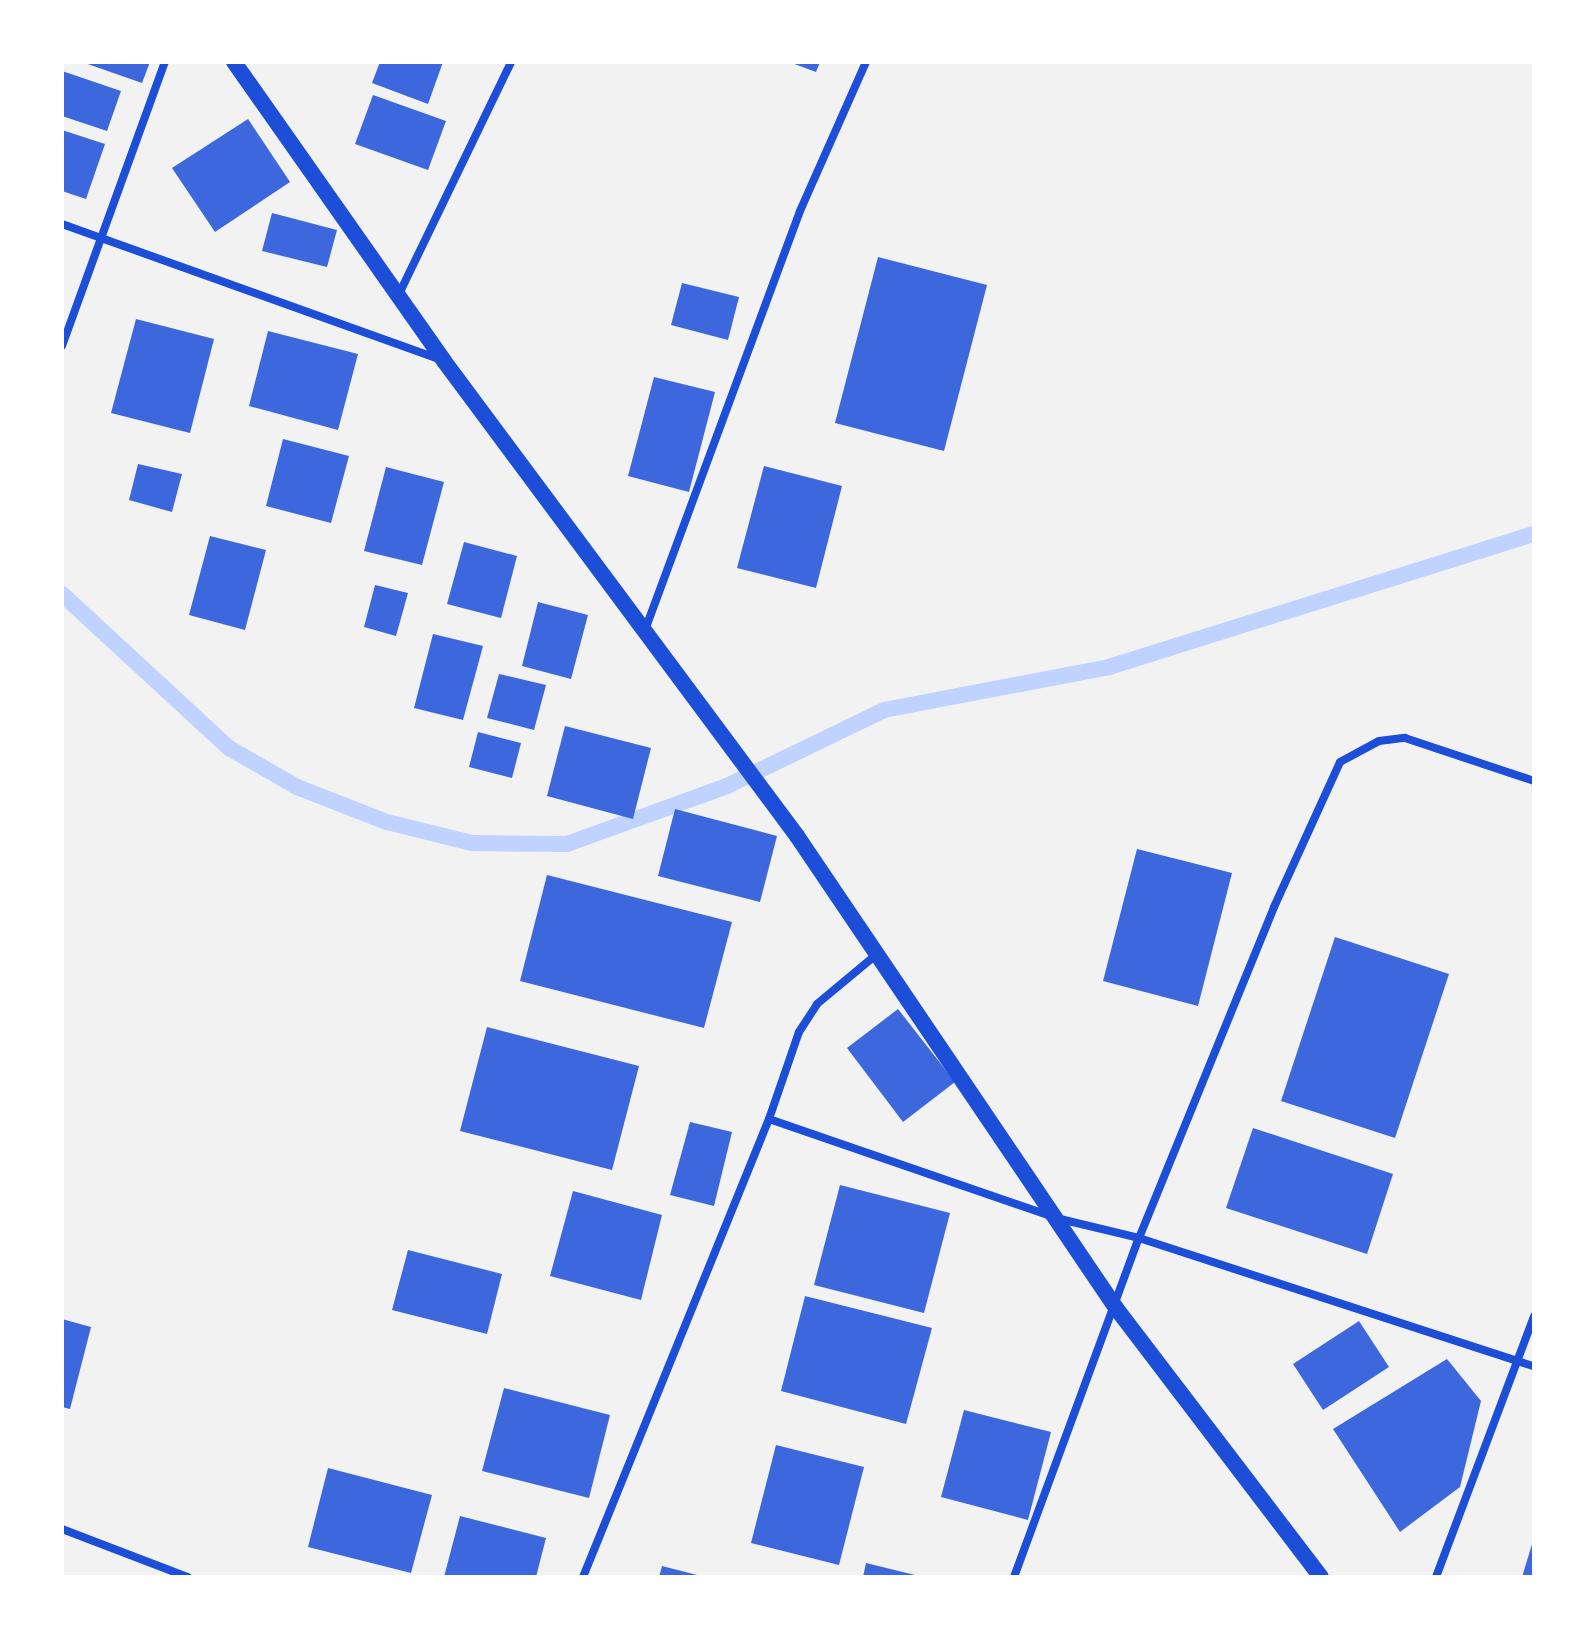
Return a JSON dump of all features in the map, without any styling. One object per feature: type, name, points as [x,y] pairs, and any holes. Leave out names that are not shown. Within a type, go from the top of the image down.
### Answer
[{"type":"main road","points":[[234,62],[444,361],[797,836],[1060,1219],[1116,1308],[1321,1577]]},
{"type":"street","points":[[62,346],[165,62]]},
{"type":"street","points":[[398,295],[511,62]]},
{"type":"street","points":[[645,630],[800,211],[866,62]]},
{"type":"street","points":[[62,224],[444,361]]},
{"type":"street","points":[[1014,1577],[1116,1308],[1139,1238],[1274,907],[1340,762],[1379,741],[1405,738],[1534,781]]},
{"type":"street","points":[[583,1577],[769,1119],[799,1032],[817,1004],[877,954]]},
{"type":"street","points":[[769,1119],[1060,1219],[1139,1238],[1534,1366]]},
{"type":"street","points":[[1436,1577],[1534,1316]]},
{"type":"street","points":[[62,1529],[188,1577]]},
{"type":"building","points":[[82,62],[150,62],[142,83]]},
{"type":"building","points":[[380,62],[443,62],[428,104],[372,83]]},
{"type":"building","points":[[789,62],[820,62],[816,72]]},
{"type":"building","points":[[62,71],[121,91],[107,131],[62,116]]},
{"type":"building","points":[[373,95],[446,121],[428,170],[355,144]]},
{"type":"building","points":[[248,119],[290,182],[215,232],[172,168]]},
{"type":"building","points":[[62,130],[105,144],[86,199],[62,191]]},
{"type":"building","points":[[272,213],[337,230],[327,267],[262,251]]},
{"type":"building","points":[[878,257],[987,285],[944,451],[835,423]]},
{"type":"building","points":[[682,283],[739,297],[728,340],[671,325]]},
{"type":"building","points":[[136,319],[214,339],[190,433],[111,413]]},
{"type":"building","points":[[268,331],[358,354],[338,430],[249,406]]},
{"type":"building","points":[[654,377],[715,392],[689,492],[628,476]]},
{"type":"building","points":[[283,439],[349,456],[331,523],[266,506]]},
{"type":"building","points":[[138,464],[182,474],[172,512],[129,500]]},
{"type":"building","points":[[764,466],[842,486],[816,588],[737,568]]},
{"type":"building","points":[[386,467],[444,482],[422,565],[364,551]]},
{"type":"building","points":[[210,536],[266,550],[245,630],[189,615]]},
{"type":"building","points":[[464,542],[517,556],[501,618],[447,604]]},
{"type":"building","points":[[375,585],[408,593],[396,636],[364,627]]},
{"type":"building","points":[[538,602],[588,615],[571,679],[522,666]]},
{"type":"building","points":[[433,634],[483,646],[463,720],[414,708]]},
{"type":"building","points":[[499,674],[546,685],[534,730],[487,718]]},
{"type":"building","points":[[565,726],[651,748],[633,819],[547,796]]},
{"type":"building","points":[[478,732],[521,743],[512,778],[469,767]]},
{"type":"building","points":[[675,809],[777,836],[760,902],[658,876]]},
{"type":"building","points":[[1137,849],[1232,873],[1198,1006],[1103,981]]},
{"type":"building","points":[[547,875],[732,922],[704,1028],[520,981]]},
{"type":"building","points":[[1335,937],[1449,974],[1395,1138],[1281,1101]]},
{"type":"building","points":[[898,1009],[955,1082],[903,1122],[847,1048]]},
{"type":"building","points":[[487,1027],[639,1066],[612,1170],[460,1131]]},
{"type":"building","points":[[690,1122],[732,1132],[714,1206],[670,1195]]},
{"type":"building","points":[[1253,1128],[1393,1174],[1367,1254],[1226,1208]]},
{"type":"building","points":[[840,1185],[950,1213],[924,1313],[814,1285]]},
{"type":"building","points":[[573,1191],[662,1215],[641,1300],[550,1276]]},
{"type":"building","points":[[408,1250],[502,1274],[487,1334],[392,1310]]},
{"type":"building","points":[[805,1296],[932,1328],[906,1424],[781,1391]]},
{"type":"building","points":[[62,1319],[91,1327],[70,1409],[62,1407]]},
{"type":"building","points":[[1359,1321],[1389,1367],[1323,1410],[1293,1364]]},
{"type":"building","points":[[1447,1359],[1481,1401],[1460,1487],[1400,1532],[1333,1429]]},
{"type":"building","points":[[504,1388],[610,1415],[589,1498],[482,1471]]},
{"type":"building","points":[[964,1410],[1051,1432],[1028,1520],[941,1497]]},
{"type":"building","points":[[776,1445],[864,1467],[839,1565],[751,1543]]},
{"type":"building","points":[[328,1468],[432,1495],[411,1573],[308,1547]]},
{"type":"building","points":[[460,1516],[546,1538],[536,1577],[444,1577]]},
{"type":"building","points":[[1533,1541],[1534,1577],[1522,1577]]},
{"type":"building","points":[[866,1563],[919,1576],[863,1577]]},
{"type":"building","points":[[662,1566],[701,1576],[701,1577],[659,1577]]},
{"type":"waterway","points":[[62,594],[229,748],[297,787],[387,822],[472,843],[567,844],[727,786],[884,710],[1109,667],[1534,534]]}]
